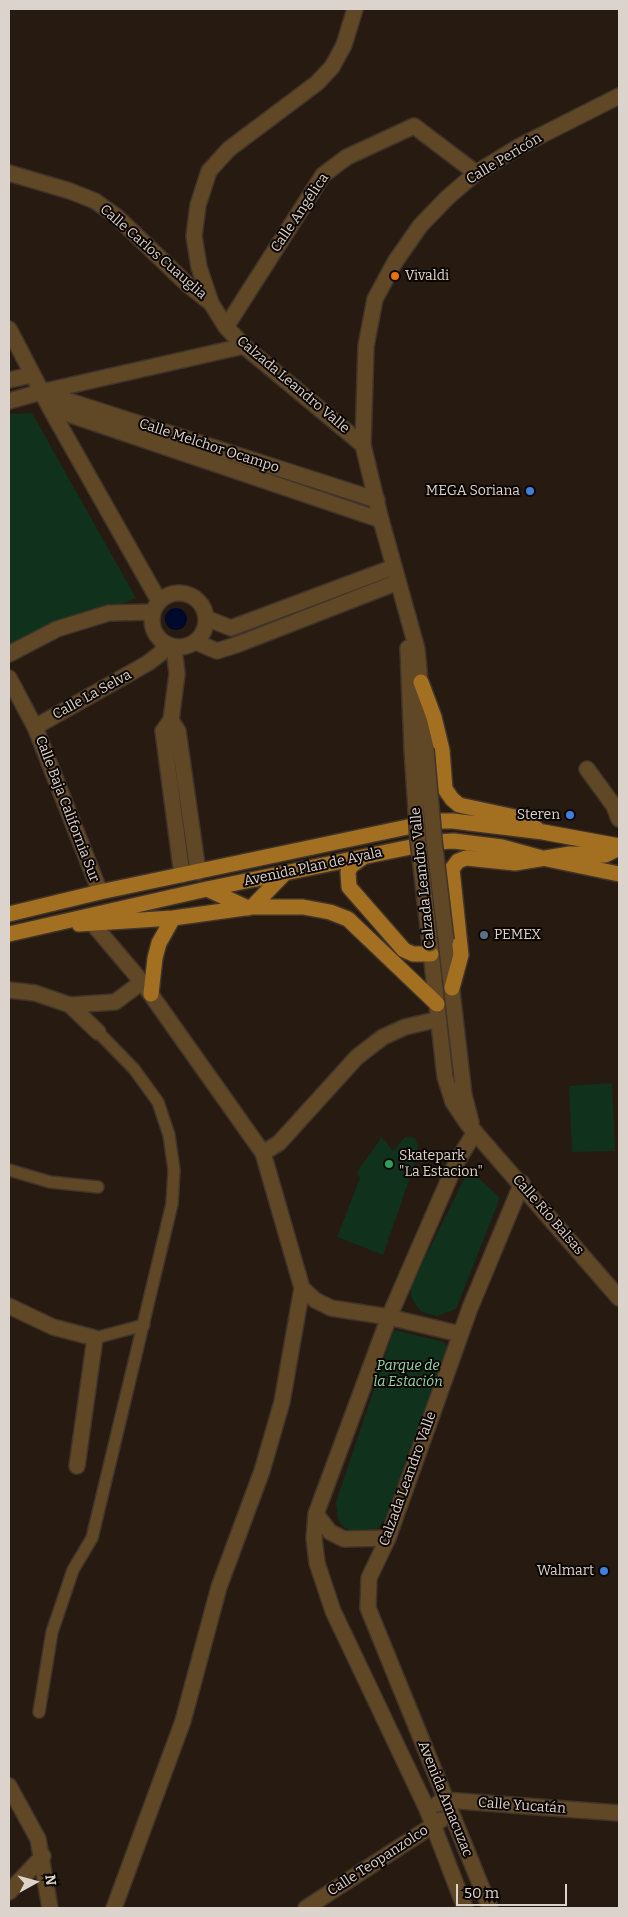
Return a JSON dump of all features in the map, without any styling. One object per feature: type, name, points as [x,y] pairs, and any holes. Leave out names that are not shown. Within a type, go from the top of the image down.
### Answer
[{"type":"main road","points":[[421,682],[434,717],[442,750],[446,789],[452,799],[459,805],[515,818],[543,832]]},
{"type":"main road","name":"Avenida Plan de Ayala","points":[[9,914],[100,892],[436,821],[453,821],[543,832],[619,847]]},
{"type":"main road","name":"Avenida Plan de Ayala","points":[[9,934],[45,924],[206,889],[435,842],[454,841],[502,847],[542,858],[619,874]]},
{"type":"main road","points":[[452,988],[461,955],[452,869],[458,861],[466,858],[515,863],[570,854],[604,855],[619,847]]},
{"type":"main road","points":[[362,858],[351,866],[348,872],[349,888],[404,950],[414,954],[430,949]]},
{"type":"main road","points":[[250,907],[285,873]]},
{"type":"main road","points":[[206,889],[250,907]]},
{"type":"main road","points":[[45,924],[92,924],[174,918],[250,907],[303,906],[348,919],[437,1004]]},
{"type":"main road","points":[[146,988],[159,943],[174,918]]},
{"type":"street","name":"Calzada Leandro Valle","points":[[355,9],[344,45],[332,67],[316,82],[229,149],[209,170],[198,205],[194,236],[199,267],[211,303],[226,327],[244,346],[363,445],[381,520],[409,614],[421,682],[418,840],[448,1090],[460,1113],[475,1132]]},
{"type":"street","name":"Calle Pericón","points":[[363,445],[366,346],[375,299],[395,262],[420,226],[448,197],[476,173],[520,146],[619,96]]},
{"type":"street","name":"Calle Angélica","points":[[226,327],[322,175],[347,157],[414,126],[476,173]]},
{"type":"street","name":"Calle Carlos Cuauglia","points":[[9,173],[95,200],[116,216],[188,285],[211,303]]},
{"type":"street","points":[[9,329],[156,607],[152,624],[154,632],[148,663]]},
{"type":"street","points":[[9,401],[244,346]]},
{"type":"street","points":[[9,380],[32,374]]},
{"type":"street","name":"Calle Melchor Ocampo","points":[[41,392],[376,500]]},
{"type":"street","name":"Calle Melchor Ocampo","points":[[50,408],[381,520]]},
{"type":"street","points":[[206,618],[231,628],[394,567]]},
{"type":"street","points":[[196,642],[217,650],[236,645],[398,582]]},
{"type":"street","points":[[9,654],[57,629],[108,613],[156,607],[175,593],[192,597],[199,602],[206,618],[202,635],[190,646],[170,645],[154,632]]},
{"type":"street","name":"Calzada Leandro Valle","points":[[409,614],[408,653],[419,749],[434,840],[464,1095],[468,1115],[475,1132]]},
{"type":"street","points":[[170,645],[177,674],[171,720],[163,731],[182,875]]},
{"type":"street","name":"Calle La Selva","points":[[35,727],[148,663],[170,645]]},
{"type":"street","name":"Calle Baja California Sur","points":[[9,678],[35,727],[100,892]]},
{"type":"street","points":[[171,720],[178,731],[198,872]]},
{"type":"street","points":[[586,769],[614,806],[619,818]]},
{"type":"street","points":[[92,924],[146,988],[263,1154],[302,1288],[282,1402],[262,1471],[219,1587],[183,1721],[114,1908]]},
{"type":"street","points":[[9,990],[35,993],[70,1005],[115,1002],[146,988]]},
{"type":"street","points":[[39,1712],[52,1632],[73,1570],[92,1538],[172,1204],[174,1170],[169,1135],[158,1102],[134,1068],[70,1005]]},
{"type":"street","points":[[263,1154],[279,1143],[357,1057],[370,1047],[405,1027],[431,1021],[439,1022]]},
{"type":"street","points":[[388,1538],[344,1539],[330,1532],[316,1514],[389,1317],[456,1163],[475,1132]]},
{"type":"street","name":"Calle Río Balsas","points":[[475,1132],[522,1183],[619,1298]]},
{"type":"street","points":[[9,1170],[50,1182],[98,1187]]},
{"type":"street","name":"Calzada Leandro Valle","points":[[368,1608],[369,1578],[388,1538],[460,1334],[522,1183]]},
{"type":"street","points":[[302,1288],[315,1300],[331,1308],[389,1317],[460,1334]]},
{"type":"street","points":[[9,1306],[53,1327],[95,1338],[144,1325]]},
{"type":"street","points":[[77,1466],[95,1338]]},
{"type":"street","name":"Avenida Amacuzac","points":[[316,1514],[314,1538],[317,1563],[333,1611],[427,1809],[465,1908]]},
{"type":"street","name":"Avenida Amacuzac","points":[[368,1608],[490,1908]]},
{"type":"street","points":[[378,1705],[403,1695]]},
{"type":"street","points":[[388,1728],[411,1717]]},
{"type":"street","points":[[9,1786],[14,1804],[38,1838],[43,1856],[50,1908]]},
{"type":"street","points":[[427,1809],[448,1807]]},
{"type":"street","name":"Calle Yucatán","points":[[448,1807],[619,1813]]},
{"type":"street","name":"Calle Teopanzolco","points":[[306,1908],[433,1825],[448,1807]]},
{"type":"street","points":[[9,1892],[43,1856]]},
{"type":"green space","points":[[32,413],[136,598],[9,650],[9,414]]},
{"type":"green space","points":[[612,1083],[615,1151],[572,1152],[569,1086]]},
{"type":"green space","points":[[382,1137],[393,1151],[405,1137],[415,1138],[418,1146],[417,1157],[383,1255],[337,1237],[360,1178],[357,1172]]},
{"type":"green space","points":[[469,1169],[500,1198],[456,1309],[437,1316],[428,1314],[421,1311],[411,1297],[411,1286]]},
{"type":"green space","name":"Parque de la Estación","points":[[394,1330],[444,1342],[447,1346],[386,1518],[376,1530],[369,1533],[354,1532],[345,1528],[338,1520],[336,1502]]},
{"type":"water","points":[[176,608],[184,611],[187,619],[184,627],[176,630],[168,627],[165,619],[168,611]]},
{"type":"place","name":"Vivaldi","points":[[395,276]]},
{"type":"place","name":"MEGA Soriana","points":[[530,491]]},
{"type":"place","name":"Steren","points":[[570,815]]},
{"type":"place","name":"PEMEX","points":[[484,935]]},
{"type":"place","name":"Skatepark \"La Estacion\"","points":[[389,1164]]},
{"type":"place","name":"Walmart","points":[[604,1571]]}]
